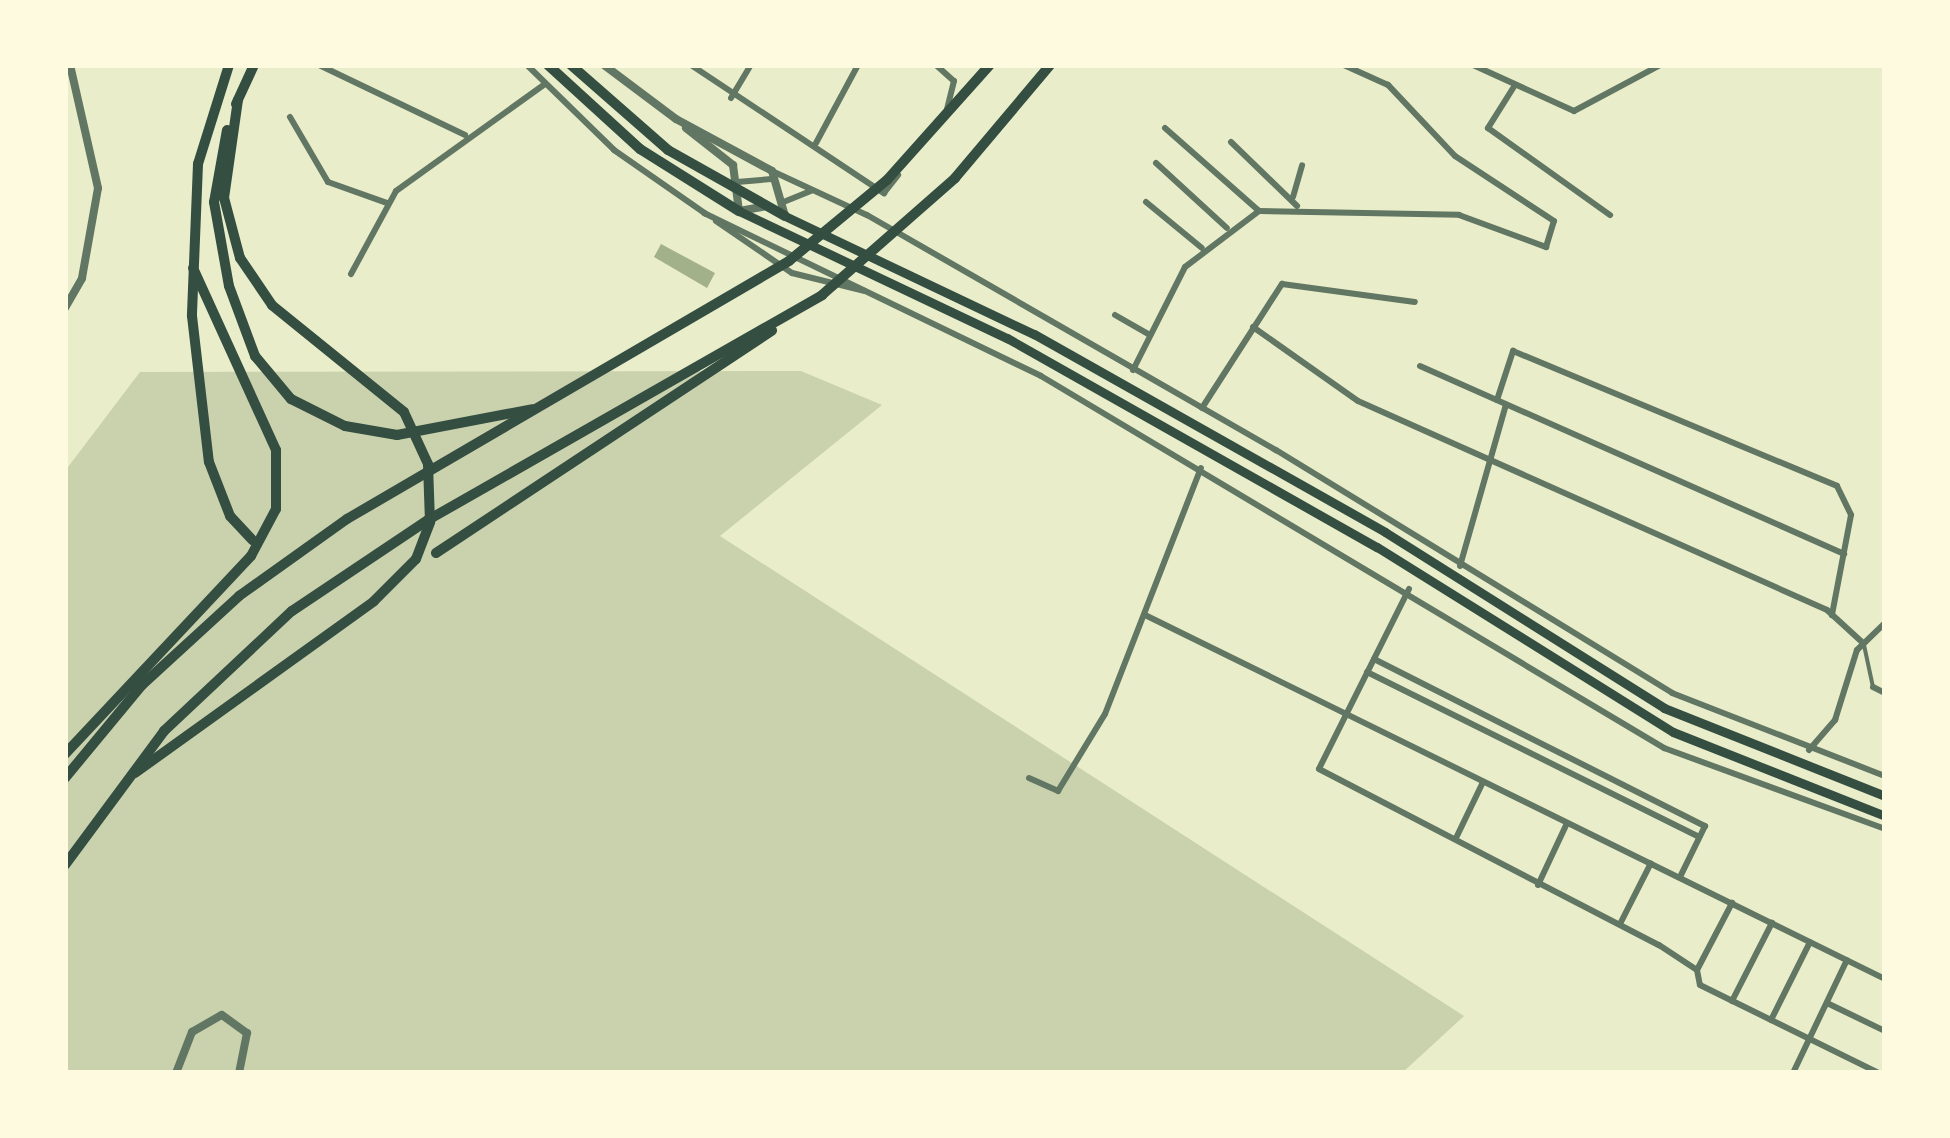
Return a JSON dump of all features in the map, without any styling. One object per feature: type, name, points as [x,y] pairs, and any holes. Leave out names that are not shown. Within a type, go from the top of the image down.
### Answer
[{"type":"highway","points":[[229,65],[198,164],[193,268],[209,462],[230,516],[252,540]]},
{"type":"highway","points":[[254,65],[217,162],[215,224],[245,332],[272,380],[317,415],[376,434],[434,432],[544,406]]},
{"type":"highway","points":[[548,65],[640,149],[739,211]]},
{"type":"highway","points":[[570,65],[721,184],[737,188],[785,216]]},
{"type":"highway","points":[[65,778],[142,685],[240,596],[347,520],[814,243],[907,160],[990,65]]},
{"type":"highway","points":[[436,553],[574,454],[753,350],[783,319],[924,208],[1050,65]]},
{"type":"highway","points":[[125,780],[374,601],[424,545],[428,464],[396,403],[272,305],[240,258],[224,198],[238,100]]},
{"type":"highway","points":[[65,754],[251,556],[276,509],[276,450],[193,268]]},
{"type":"highway","points":[[65,866],[125,780],[202,691],[317,591],[566,442],[783,319]]},
{"type":"main road","points":[[739,211],[1007,338],[1377,546],[1672,732],[1885,816]]},
{"type":"main road","points":[[785,216],[1034,334],[1385,532],[1681,717],[1885,796]]},
{"type":"street","points":[[65,308],[82,278],[98,188],[70,65]]},
{"type":"street","points":[[319,65],[466,136]]},
{"type":"street","points":[[527,65],[630,164],[741,240],[792,273],[881,296]]},
{"type":"street","points":[[604,65],[732,165],[741,240]]},
{"type":"street","points":[[691,65],[731,98],[816,143],[884,193],[950,105],[954,82],[936,65]]},
{"type":"street","points":[[731,98],[751,65]]},
{"type":"street","points":[[816,143],[858,65]]},
{"type":"street","points":[[1133,370],[1202,248],[1227,228],[1259,211],[1297,206],[1458,216],[1539,250],[1554,236],[1554,221],[1455,156],[1410,102],[1344,65]]},
{"type":"street","points":[[1473,65],[1550,105],[1582,110],[1660,65]]},
{"type":"street","points":[[351,274],[387,204],[466,136],[545,84]]},
{"type":"street","points":[[1515,85],[1488,128],[1610,215]]},
{"type":"street","points":[[290,117],[328,182],[387,204]]},
{"type":"street","points":[[676,119],[1202,408],[1692,703],[1885,776]]},
{"type":"street","points":[[1165,128],[1259,211]]},
{"type":"street","points":[[1231,142],[1294,196]]},
{"type":"street","points":[[1156,163],[1227,228]]},
{"type":"street","points":[[1297,206],[1294,196],[1302,165]]},
{"type":"street","points":[[737,188],[773,175]]},
{"type":"street","points":[[773,175],[785,216]]},
{"type":"street","points":[[739,211],[781,203],[810,191]]},
{"type":"street","points":[[1146,202],[1202,248]]},
{"type":"street","points":[[704,212],[881,296],[1201,468],[1409,588],[1664,748],[1885,829]]},
{"type":"street","points":[[1202,408],[1282,284],[1415,302]]},
{"type":"street","points":[[1114,315],[1150,335]]},
{"type":"street","points":[[1253,328],[1358,401],[1829,612],[1862,642],[1873,687],[1885,693]]},
{"type":"street","points":[[1460,566],[1491,458],[1512,351],[1836,486],[1850,506],[1835,603],[1829,612]]},
{"type":"street","points":[[1420,366],[1844,554]]},
{"type":"street","points":[[1029,778],[1058,791],[1105,714],[1201,468]]},
{"type":"street","points":[[1409,588],[1319,769],[1457,836]]},
{"type":"street","points":[[1144,614],[1885,979]]},
{"type":"street","points":[[1810,750],[1834,720],[1862,642],[1885,623]]},
{"type":"street","points":[[1374,659],[1705,826],[1680,877]]},
{"type":"street","points":[[1367,672],[1700,838]]},
{"type":"street","points":[[1483,782],[1457,836],[1460,849],[1620,924],[1697,970]]},
{"type":"street","points":[[1538,885],[1567,823]]},
{"type":"street","points":[[1620,924],[1651,863]]},
{"type":"street","points":[[1732,903],[1697,970],[1700,985],[1879,1073]]},
{"type":"street","points":[[1732,1001],[1772,923]]},
{"type":"street","points":[[1770,1020],[1810,942]]},
{"type":"street","points":[[1792,1073],[1847,960]]},
{"type":"street","points":[[1827,1002],[1885,1030]]},
{"type":"street","points":[[176,1073],[192,1032],[222,1014],[247,1033],[239,1073]]},
{"type":"shaded area","points":[[661,244],[715,273],[707,288],[654,257]]},
{"type":"shaded area","points":[[801,371],[882,405],[720,536],[1464,1016],[1402,1073],[65,1073],[65,471],[140,372]]}]
